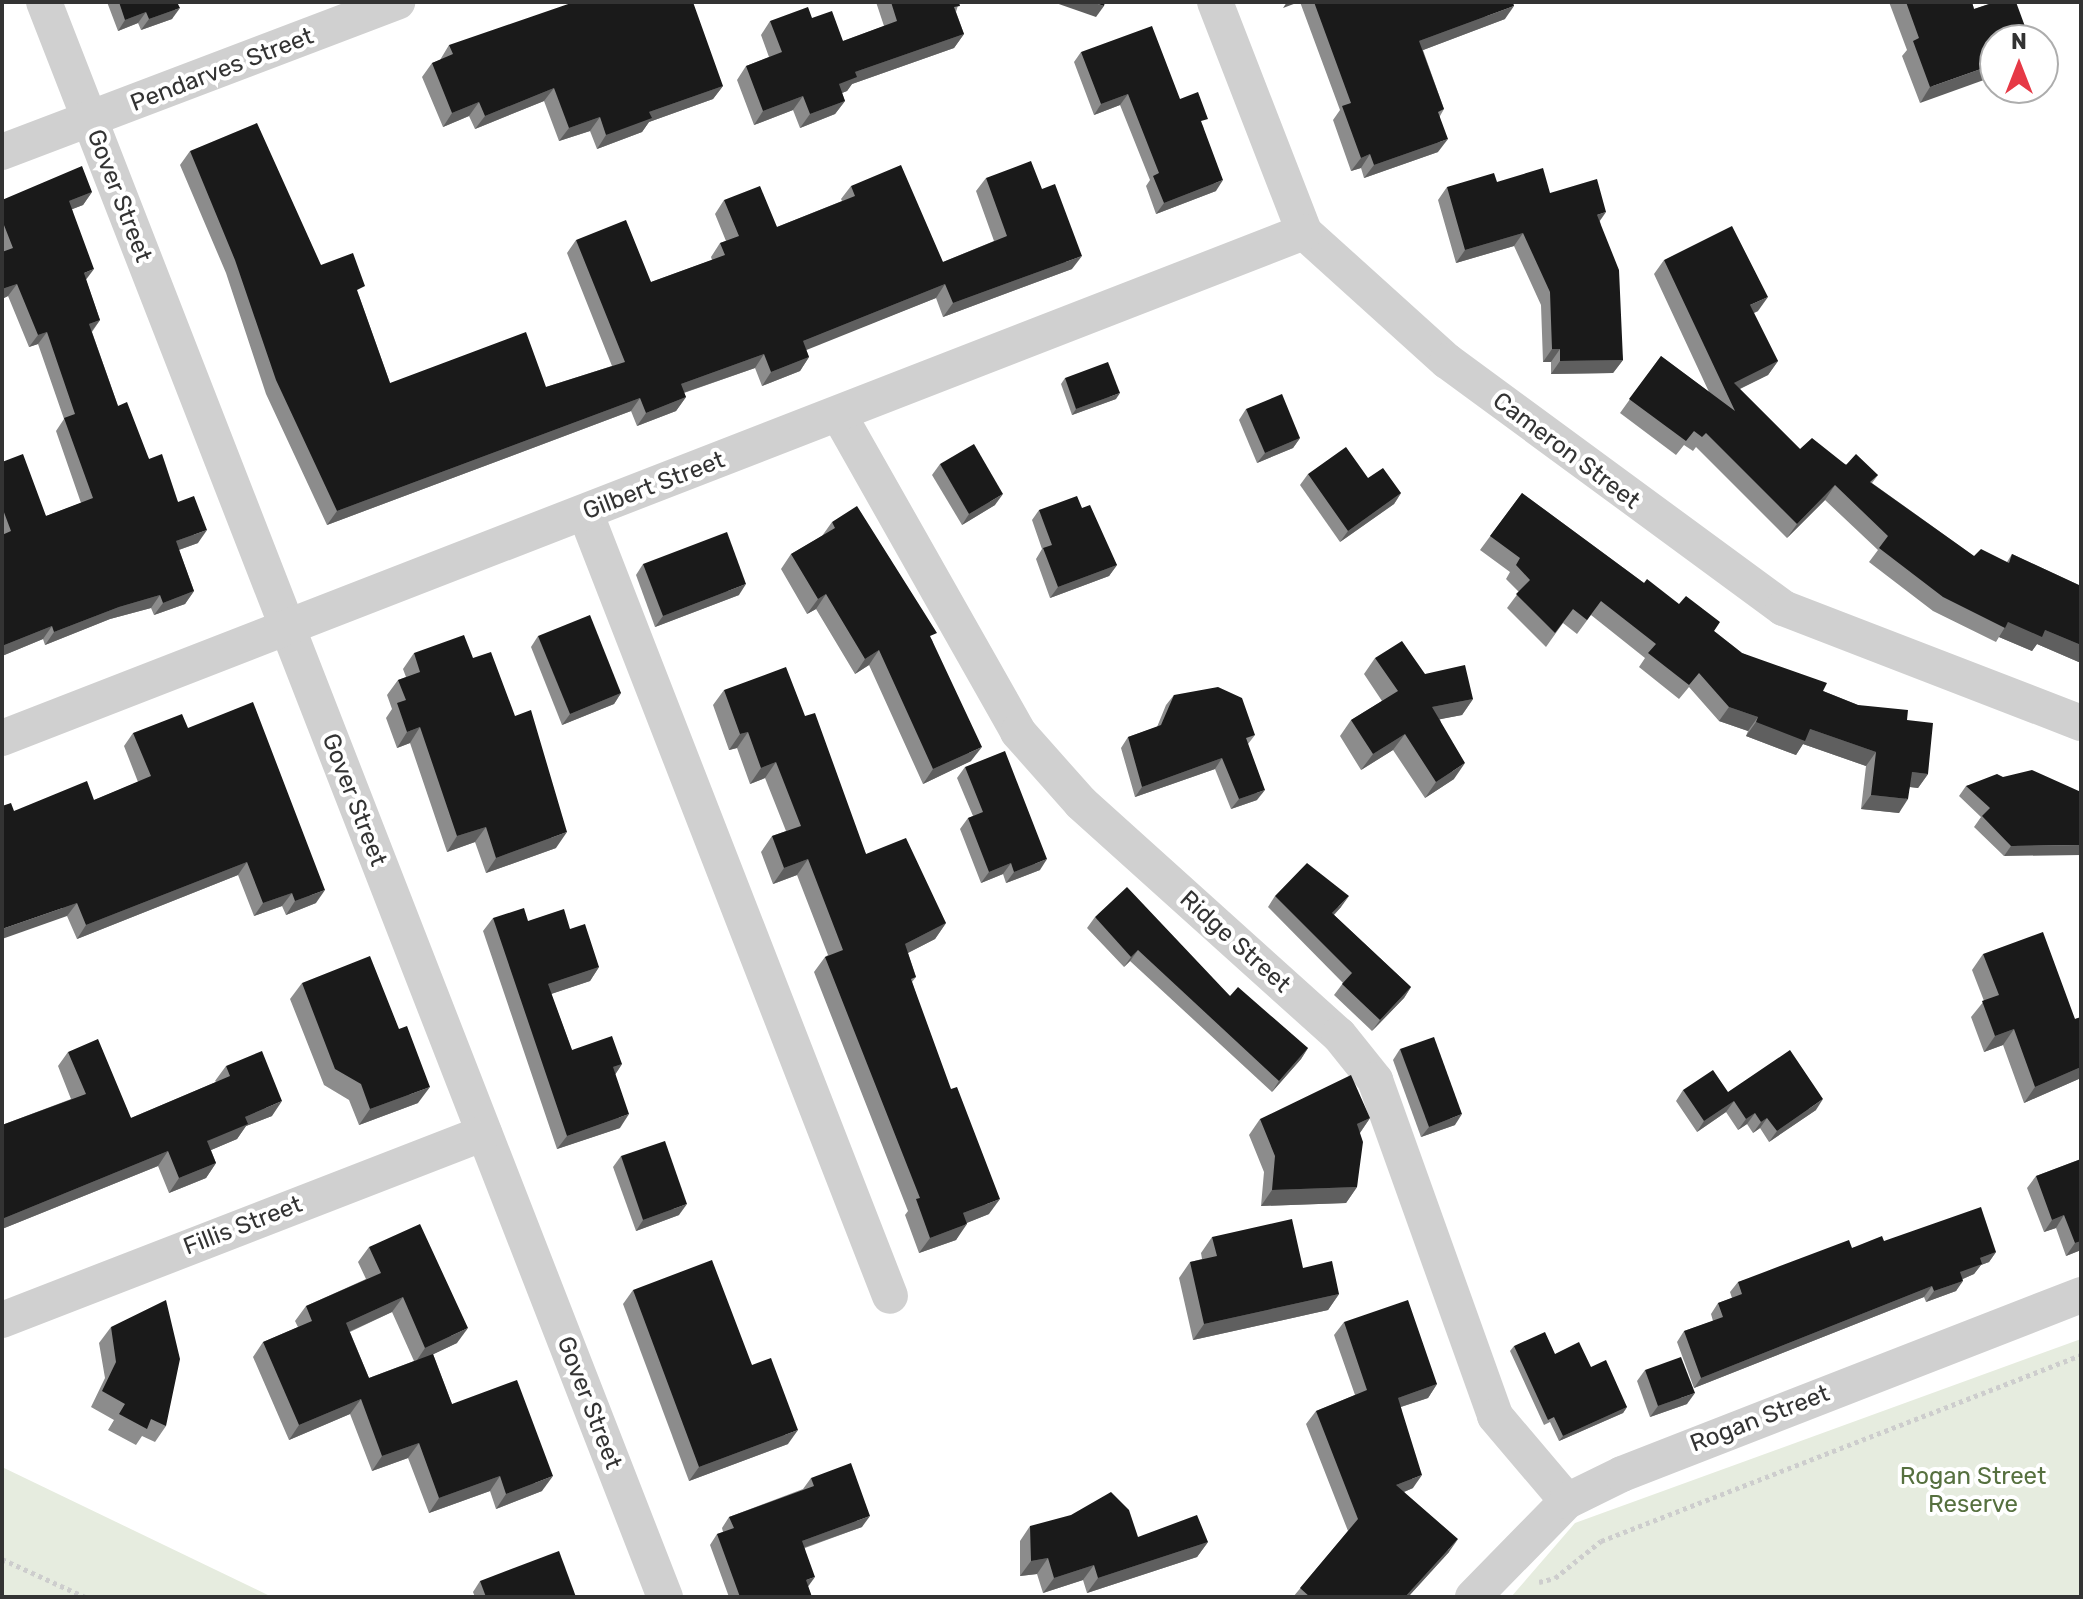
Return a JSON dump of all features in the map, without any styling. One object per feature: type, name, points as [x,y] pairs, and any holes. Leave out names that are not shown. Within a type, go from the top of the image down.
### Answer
[{"type":"street","name":"Gover Street","points":[[44,2],[665,1597]]},
{"type":"street","name":"Pendarves Street","points":[[2,152],[397,2]]},
{"type":"street","name":"Cameron Street","points":[[1215,2],[1304,232],[1447,361],[1783,608],[2081,723]]},
{"type":"street","name":"Gilbert Street","points":[[2,738],[1304,232]]},
{"type":"street","name":"Ridge Street","points":[[839,415],[1018,732],[1081,803],[1339,1035],[1375,1080],[1495,1416],[1567,1501]]},
{"type":"street","points":[[585,512],[890,1296]]},
{"type":"street","name":"Fillis Street","points":[[2,1320],[484,1133]]},
{"type":"street","name":"Rogan Street","points":[[1473,1597],[1567,1501],[1650,1463],[2081,1295]]},
{"type":"path","points":[[1505,1562],[1536,1583],[1555,1578],[1601,1541],[2081,1355]]},
{"type":"path","points":[[2,1559],[85,1597]]},
{"type":"green space","name":"Rogan Street Reserve","points":[[2081,1339],[2081,1597],[1511,1597],[1575,1523]]},
{"type":"green space","points":[[2,1467],[272,1597],[2,1597]]},
{"type":"building","points":[[119,2],[177,2],[180,8],[149,19],[146,12],[125,20]]},
{"type":"building","points":[[574,2],[693,2],[723,86],[649,112],[652,118],[606,135],[600,117],[569,128],[554,88],[485,116],[479,102],[452,113],[432,63],[453,54],[449,45]]},
{"type":"building","points":[[891,2],[959,2],[960,6],[954,7],[964,34],[855,72],[857,77],[839,84],[845,101],[810,114],[803,96],[763,111],[746,66],[782,52],[770,21],[808,7],[812,18],[832,11],[843,41],[897,21]]},
{"type":"building","points":[[1314,2],[1513,2],[1514,6],[1419,41],[1444,109],[1438,112],[1448,139],[1374,165],[1370,154],[1361,158],[1342,106],[1351,103]]},
{"type":"building","points":[[1906,2],[1972,2],[1974,9],[1995,2],[2016,2],[2024,24],[1979,24],[1979,70],[1930,87],[1913,41],[1919,38]]},
{"type":"building","points":[[1152,26],[1180,99],[1198,92],[1208,119],[1201,121],[1223,180],[1164,203],[1153,176],[1159,173],[1128,94],[1101,104],[1081,52]]},
{"type":"building","points":[[257,123],[321,265],[353,253],[365,286],[357,290],[390,383],[526,332],[546,387],[625,362],[576,240],[626,220],[651,282],[725,255],[720,243],[739,236],[724,200],[760,186],[777,227],[855,196],[851,186],[901,165],[943,262],[1007,236],[986,178],[1031,161],[1042,189],[1055,184],[1082,256],[953,303],[945,284],[803,341],[809,357],[771,372],[764,354],[681,384],[686,397],[646,413],[640,398],[337,511],[276,380],[235,260],[190,151]]},
{"type":"building","points":[[82,166],[92,192],[69,201],[94,269],[84,273],[100,320],[89,324],[118,406],[127,402],[149,459],[162,454],[178,502],[194,496],[207,530],[176,541],[194,591],[163,603],[160,595],[54,632],[52,626],[2,646],[2,535],[11,531],[2,507],[2,462],[23,454],[46,516],[93,498],[64,418],[75,414],[47,332],[38,335],[17,284],[2,289],[2,252],[13,248],[2,220],[2,200]]},
{"type":"building","points":[[1543,168],[1550,193],[1597,179],[1606,212],[1597,215],[1619,270],[1623,360],[1560,361],[1560,349],[1552,349],[1550,292],[1523,233],[1465,250],[1447,187],[1494,173],[1497,182]]},
{"type":"building","points":[[1732,226],[1768,297],[1750,305],[1778,361],[1734,383],[1800,449],[1812,438],[1846,465],[1856,454],[1878,475],[1870,482],[1974,556],[1981,549],[2009,563],[2012,554],[2081,586],[2081,645],[2045,630],[2042,637],[2008,622],[2005,628],[1943,597],[1879,548],[1888,536],[1835,485],[1797,524],[1706,433],[1702,437],[1694,431],[1686,441],[1629,399],[1661,356],[1735,411],[1664,260]]},
{"type":"building","points":[[1108,362],[1120,393],[1076,409],[1065,378]]},
{"type":"building","points":[[1282,394],[1300,438],[1265,453],[1246,409]]},
{"type":"building","points":[[974,444],[1003,494],[969,514],[940,464]]},
{"type":"building","points":[[1346,447],[1368,478],[1383,468],[1401,493],[1348,531],[1308,474]]},
{"type":"building","points":[[1522,493],[1644,583],[1647,579],[1679,604],[1686,596],[1720,622],[1714,631],[1742,653],[1827,683],[1823,691],[1858,705],[1908,710],[1907,720],[1933,723],[1928,774],[1912,772],[1908,799],[1871,795],[1876,752],[1810,729],[1805,741],[1756,722],[1758,717],[1729,707],[1699,673],[1689,685],[1648,653],[1656,644],[1601,601],[1587,620],[1573,609],[1555,633],[1516,594],[1530,580],[1516,565],[1520,558],[1490,536]]},
{"type":"building","points":[[1077,496],[1082,508],[1090,505],[1117,565],[1058,587],[1043,548],[1052,545],[1039,510]]},
{"type":"building","points":[[857,506],[937,633],[930,636],[982,747],[933,769],[879,650],[865,659],[826,594],[818,599],[791,554],[835,528],[832,522]]},
{"type":"building","points":[[727,532],[746,584],[663,616],[643,564]]},
{"type":"building","points":[[590,615],[621,693],[570,714],[538,636]]},
{"type":"building","points":[[464,635],[473,658],[491,652],[515,716],[531,710],[567,832],[496,858],[486,827],[457,836],[420,727],[407,732],[397,703],[406,700],[398,680],[420,672],[414,653]]},
{"type":"building","points":[[1402,641],[1425,674],[1465,665],[1473,699],[1432,707],[1465,763],[1436,782],[1405,734],[1373,754],[1351,720],[1398,691],[1375,658]]},
{"type":"building","points":[[786,667],[805,716],[815,713],[866,854],[906,838],[946,923],[905,944],[916,977],[911,979],[951,1089],[957,1087],[1000,1199],[963,1213],[967,1224],[930,1238],[916,1199],[920,1198],[825,957],[843,950],[808,859],[784,868],[772,836],[801,826],[776,762],[761,768],[748,732],[740,734],[724,690]]},
{"type":"building","points":[[1218,687],[1242,698],[1255,735],[1246,738],[1265,790],[1239,799],[1222,758],[1142,787],[1128,737],[1161,725],[1174,695]]},
{"type":"building","points":[[253,702],[325,890],[295,901],[292,893],[263,903],[247,862],[86,925],[77,903],[2,929],[2,806],[11,803],[14,811],[87,781],[94,800],[151,776],[133,733],[182,714],[188,728]]},
{"type":"building","points":[[1005,751],[1047,859],[1014,872],[1011,863],[989,872],[968,818],[983,812],[965,767]]},
{"type":"building","points":[[2032,770],[2081,792],[2081,845],[2011,846],[1982,816],[1990,808],[1966,786],[1997,774],[2003,777]]},
{"type":"building","points":[[1307,863],[1349,896],[1332,913],[1411,987],[1380,1020],[1342,984],[1352,973],[1275,896]]},
{"type":"building","points":[[1127,887],[1230,996],[1238,987],[1308,1048],[1279,1081],[1138,950],[1131,957],[1095,917]]},
{"type":"building","points":[[524,908],[528,921],[564,909],[570,929],[585,924],[599,967],[548,984],[572,1050],[612,1036],[622,1064],[613,1067],[629,1114],[567,1136],[493,918]]},
{"type":"building","points":[[2043,932],[2075,1019],[2081,1017],[2081,1067],[2035,1087],[2014,1029],[1995,1036],[1982,1001],[1999,995],[1983,954]]},
{"type":"building","points":[[370,956],[399,1029],[407,1026],[430,1087],[370,1109],[361,1084],[335,1069],[302,983]]},
{"type":"building","points":[[1434,1037],[1462,1114],[1429,1127],[1400,1049]]},
{"type":"building","points":[[98,1039],[131,1118],[230,1076],[226,1066],[262,1051],[282,1101],[245,1117],[248,1124],[207,1141],[216,1163],[179,1178],[168,1151],[2,1219],[2,1125],[86,1094],[68,1052]]},
{"type":"building","points":[[1790,1050],[1823,1099],[1777,1131],[1767,1118],[1761,1122],[1755,1113],[1746,1119],[1734,1101],[1704,1121],[1683,1090],[1713,1070],[1728,1092]]},
{"type":"building","points":[[1351,1075],[1370,1118],[1357,1124],[1363,1142],[1357,1187],[1272,1190],[1275,1156],[1260,1119]]},
{"type":"building","points":[[665,1141],[687,1204],[643,1220],[621,1156]]},
{"type":"building","points":[[2081,1159],[2081,1241],[2075,1243],[2064,1215],[2052,1220],[2036,1176]]},
{"type":"building","points":[[1981,1207],[1996,1252],[1980,1258],[1982,1264],[1960,1272],[1963,1281],[1934,1291],[1932,1286],[1701,1378],[1684,1331],[1723,1317],[1718,1303],[1742,1294],[1738,1282],[1849,1240],[1852,1248],[1882,1236],[1884,1241]]},
{"type":"building","points":[[1292,1219],[1303,1268],[1332,1261],[1339,1294],[1204,1324],[1190,1262],[1217,1256],[1212,1237]]},
{"type":"building","points":[[420,1224],[468,1328],[425,1348],[403,1297],[346,1323],[369,1378],[433,1354],[452,1404],[517,1380],[553,1476],[506,1494],[500,1476],[439,1498],[419,1443],[382,1456],[361,1399],[299,1425],[263,1342],[312,1321],[306,1306],[381,1273],[369,1247]]},
{"type":"building","points":[[712,1260],[752,1365],[771,1358],[798,1430],[699,1467],[633,1290]]},
{"type":"building","points":[[166,1300],[180,1359],[166,1426],[151,1419],[147,1429],[119,1414],[125,1404],[102,1391],[116,1362],[111,1327]]},
{"type":"building","points":[[1408,1300],[1437,1384],[1398,1398],[1422,1475],[1396,1485],[1458,1539],[1405,1597],[1310,1597],[1300,1588],[1358,1519],[1316,1411],[1367,1390],[1344,1322]]},
{"type":"building","points":[[1545,1332],[1555,1354],[1579,1342],[1591,1367],[1606,1360],[1627,1407],[1563,1436],[1554,1417],[1548,1420],[1514,1346]]},
{"type":"building","points":[[1681,1357],[1695,1393],[1658,1406],[1645,1370]]},
{"type":"building","points":[[851,1463],[870,1516],[802,1541],[815,1577],[806,1580],[812,1597],[740,1597],[717,1534],[734,1528],[729,1517],[814,1486],[811,1478]]},
{"type":"building","points":[[1111,1492],[1129,1510],[1138,1537],[1197,1515],[1208,1542],[1098,1578],[1094,1565],[1054,1578],[1048,1558],[1031,1561],[1030,1526],[1071,1515]]},
{"type":"building","points":[[559,1551],[576,1597],[486,1597],[480,1581]]}]
